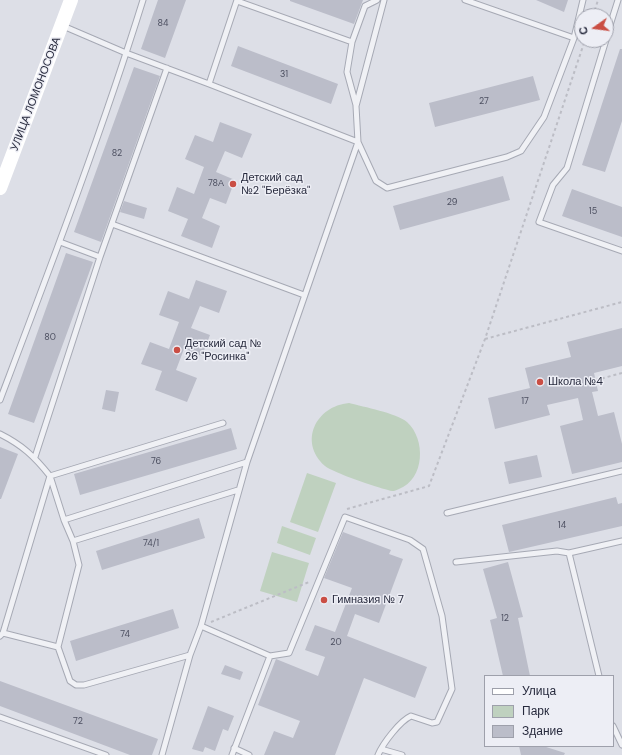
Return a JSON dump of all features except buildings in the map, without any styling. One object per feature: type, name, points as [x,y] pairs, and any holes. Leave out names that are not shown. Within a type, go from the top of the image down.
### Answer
[{"type":"main road","name":"УЛИЦА ЛОМОНОСОВА","points":[[0,188],[71,0]]},
{"type":"lane","points":[[0,400],[60,242],[143,0]]},
{"type":"lane","points":[[209,84],[237,0],[352,42]]},
{"type":"lane","points":[[377,0],[365,6],[352,42],[347,72],[356,106],[358,142],[376,181],[387,188],[521,152],[544,117],[574,38],[465,0]]},
{"type":"lane","points":[[356,106],[384,0]]},
{"type":"lane","points":[[614,13],[618,0]]},
{"type":"lane","points":[[62,25],[126,53],[358,142]]},
{"type":"lane","points":[[603,48],[567,168],[553,185],[539,222],[622,251]]},
{"type":"lane","points":[[35,457],[100,257],[167,68]]},
{"type":"lane","points":[[162,755],[190,655],[201,626],[238,490],[358,142]]},
{"type":"lane","points":[[112,224],[304,295]]},
{"type":"lane","points":[[60,242],[100,257]]},
{"type":"lane","points":[[50,476],[223,423]]},
{"type":"lane","points":[[0,434],[14,440],[35,457],[50,476],[64,520],[73,541],[79,565],[58,647],[70,681],[76,685],[84,685],[190,655]]},
{"type":"lane","points":[[64,520],[247,462]]},
{"type":"lane","points":[[447,513],[622,471]]},
{"type":"lane","points":[[50,476],[1,634],[58,647]]},
{"type":"lane","points":[[73,541],[238,490]]},
{"type":"lane","points":[[201,626],[270,656],[289,653],[345,517],[410,540],[423,549],[442,616],[452,689],[437,722],[432,723],[411,716],[404,719],[378,755]]},
{"type":"lane","points":[[456,562],[557,551],[569,553],[622,541]]},
{"type":"lane","points":[[569,553],[599,675]]},
{"type":"lane","points":[[232,755],[270,656]]},
{"type":"lane","points":[[0,717],[106,755]]},
{"type":"lane","points":[[614,728],[622,745]]},
{"type":"lane","points":[[234,748],[248,755]]},
{"type":"lane","points":[[381,749],[402,755]]},
{"type":"path","points":[[344,513],[347,508],[429,486],[485,339],[582,48]]},
{"type":"path","points":[[485,339],[622,302]]},
{"type":"path","points":[[596,380],[622,373]]},
{"type":"path","points":[[201,626],[314,580]]},
{"type":"green space","points":[[349,403],[395,416],[407,422],[413,429],[420,448],[420,458],[414,477],[408,484],[396,490],[389,491],[330,469],[317,457],[313,446],[312,436],[314,427],[320,418],[328,411],[337,406]]},
{"type":"green space","points":[[307,473],[336,483],[318,532],[290,522]]},
{"type":"green space","points":[[282,526],[316,538],[310,555],[277,543]]},
{"type":"green space","points":[[272,552],[309,563],[297,602],[260,591]]},
{"type":"place","name":"Детский сад №2 \"Берёзка\"","points":[[233,184]]},
{"type":"place","name":"Детский сад № 26 \"Росинка\"","points":[[177,350]]},
{"type":"place","name":"Школа №4","points":[[540,382]]},
{"type":"place","name":"Гимназия № 7","points":[[324,600]]}]
